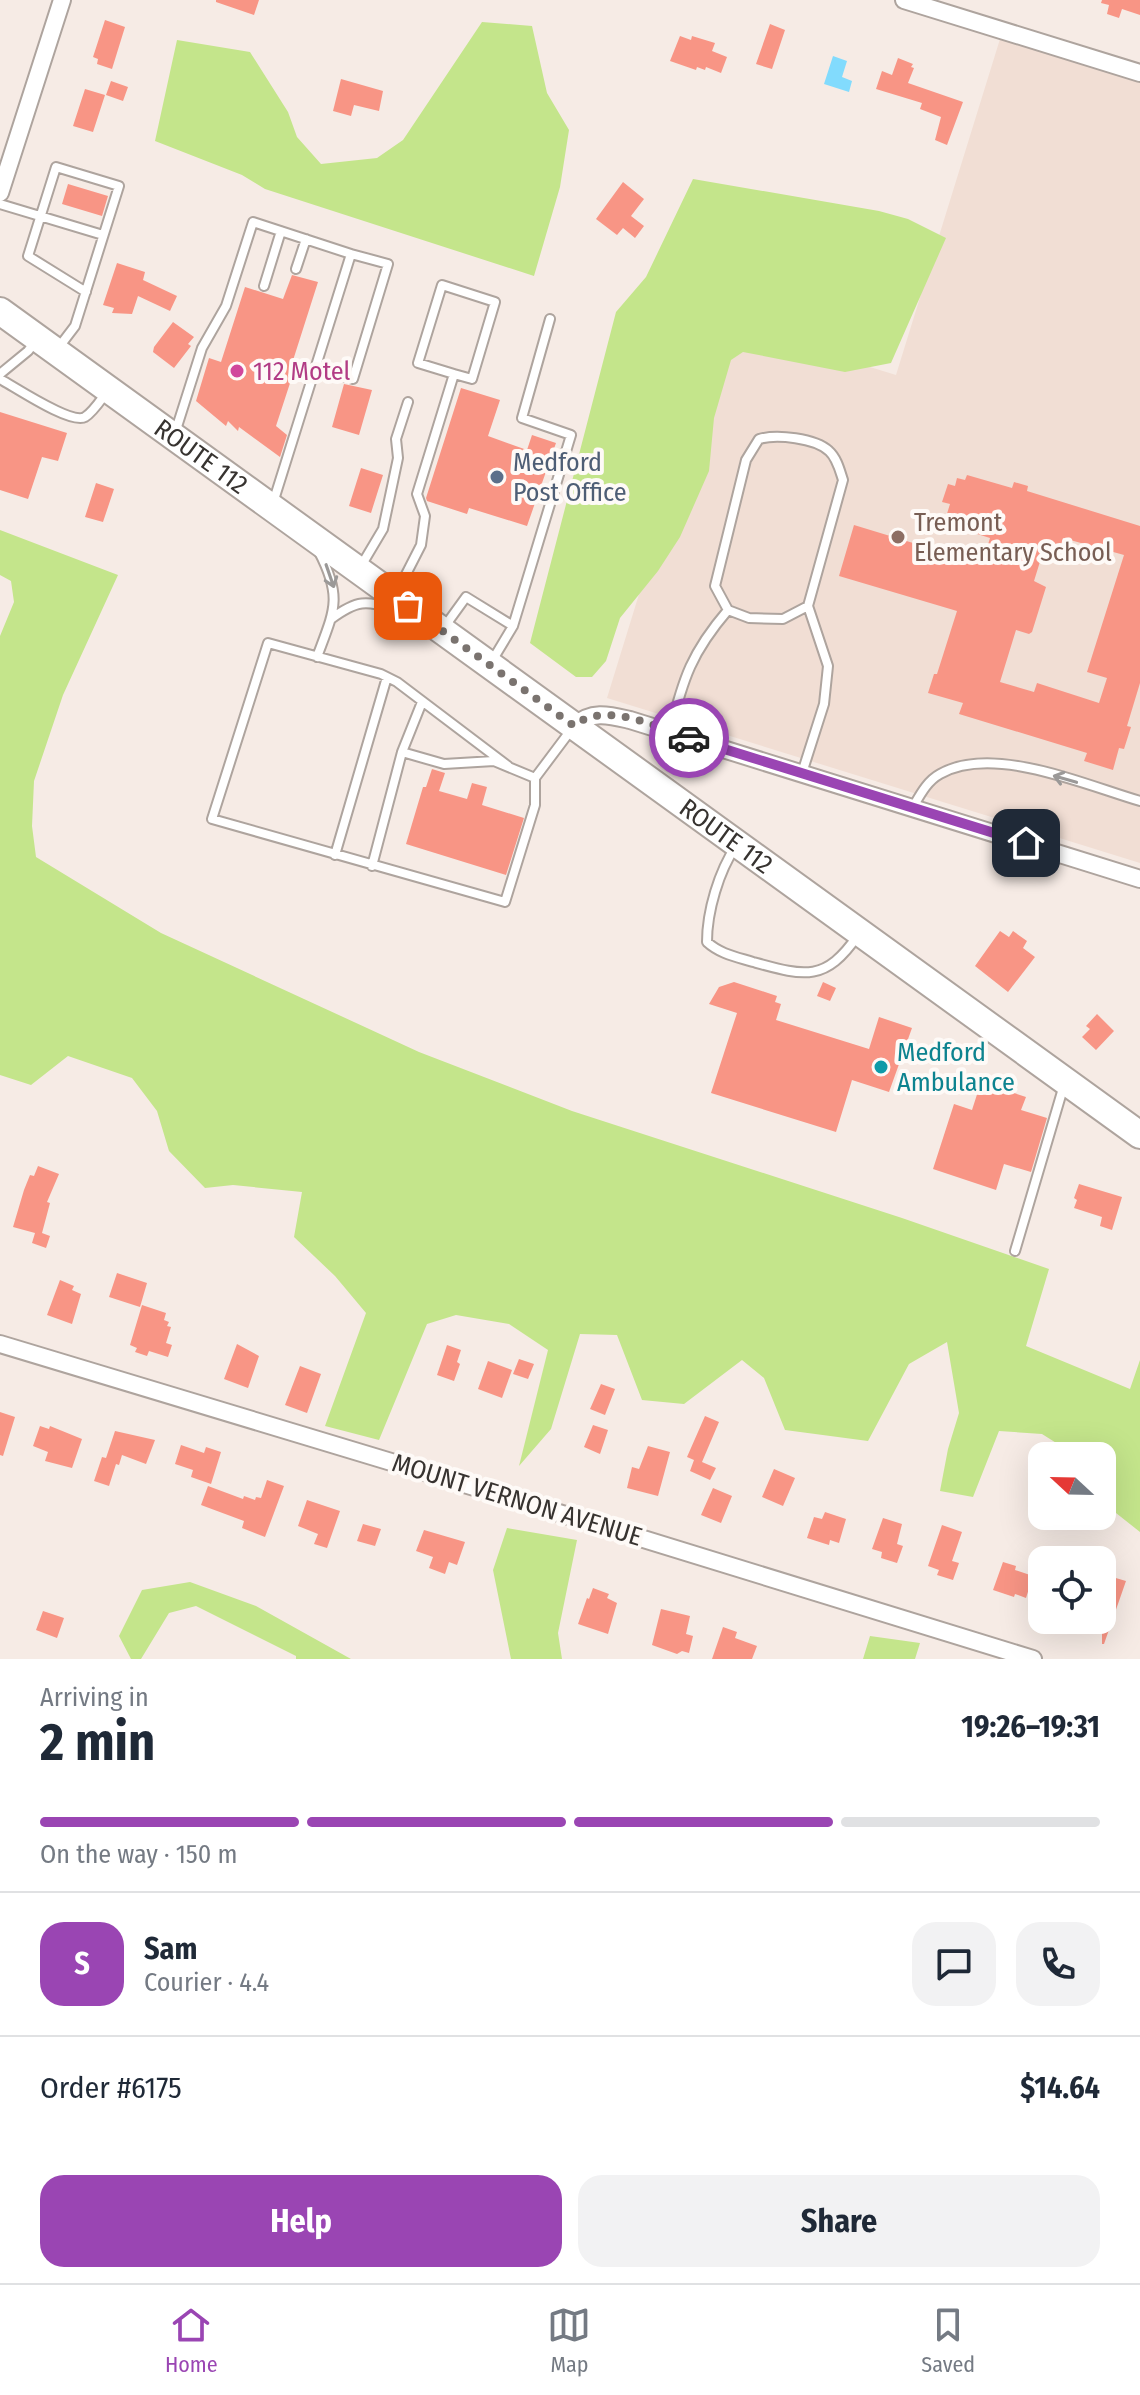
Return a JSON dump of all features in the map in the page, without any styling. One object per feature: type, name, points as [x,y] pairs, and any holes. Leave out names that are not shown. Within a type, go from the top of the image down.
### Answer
[{"type":"main road","name":"ROUTE 112","points":[[0,311],[1140,1135]]},
{"type":"street","points":[[0,193],[62,0]]},
{"type":"street","points":[[904,0],[1140,73]]},
{"type":"street","points":[[574,726],[589,716],[600,714],[670,732],[1140,879]]},
{"type":"street","name":"MOUNT VERNON AVENUE","points":[[0,1344],[1033,1659]]},
{"type":"lane","points":[[86,292],[28,256],[56,167],[119,186],[103,235],[86,292],[75,326],[47,344],[28,351],[0,376],[64,415],[80,419],[87,416],[109,389]]},
{"type":"lane","points":[[0,204],[103,235]]},
{"type":"lane","points":[[174,437],[202,348],[226,306],[253,222],[388,264],[353,379],[315,368]]},
{"type":"lane","points":[[264,286],[281,231]]},
{"type":"lane","points":[[296,269],[306,239]]},
{"type":"lane","points":[[272,507],[351,254]]},
{"type":"lane","points":[[442,285],[495,302],[472,379],[454,374],[418,363],[442,285]]},
{"type":"lane","points":[[489,665],[513,626],[571,435],[522,418],[550,319]]},
{"type":"lane","points":[[395,596],[421,545],[425,516],[417,494],[454,374]]},
{"type":"lane","points":[[359,570],[383,529],[398,458],[396,439],[408,402]]},
{"type":"lane","points":[[802,773],[824,704],[828,666],[808,606],[843,480],[838,464],[828,449],[786,435],[775,435],[759,439],[746,460],[715,586],[728,610],[749,618],[783,619],[808,606]]},
{"type":"lane","points":[[312,537],[334,582],[331,619],[317,657]]},
{"type":"lane","points":[[331,619],[349,606],[369,602],[432,623],[466,597],[513,626]]},
{"type":"lane","points":[[670,732],[689,666],[708,633],[728,610]]},
{"type":"lane","points":[[508,766],[387,677],[268,643],[212,819],[505,902],[535,805],[535,778],[574,726]]},
{"type":"lane","points":[[335,855],[387,677]]},
{"type":"lane","points":[[372,866],[402,752],[422,702]]},
{"type":"lane","points":[[402,752],[444,764],[494,761],[535,778]]},
{"type":"lane","points":[[912,808],[925,787],[940,774],[975,762],[1011,763],[1140,801]]},
{"type":"lane","points":[[737,844],[728,858],[707,923],[707,942],[714,948],[798,974],[819,971],[843,957],[860,931]]},
{"type":"lane","points":[[1015,1251],[1065,1080]]},
{"type":"shaded area","name":"Tremont Elementary School","points":[[1000,39],[1140,82],[1140,863],[607,698],[723,322],[896,375]]},
{"type":"green space","points":[[482,22],[532,26],[547,93],[569,130],[560,187],[534,276],[265,189],[242,175],[155,141],[177,40],[250,52],[288,112],[297,137],[321,164],[377,158],[403,140]]},
{"type":"green space","points":[[693,179],[879,211],[908,219],[946,238],[891,363],[845,372],[743,352],[731,360],[714,418],[709,471],[680,537],[658,571],[620,618],[606,661],[592,677],[576,677],[530,643],[616,312],[646,277]]},
{"type":"green space","points":[[0,530],[118,575],[63,695],[34,781],[32,826],[36,857],[161,933],[419,1052],[572,1111],[1049,1269],[1026,1346],[1130,1389],[1140,1360],[1140,1532],[1116,1513],[1116,1442],[1055,1442],[1042,1434],[999,1431],[973,1497],[940,1491],[959,1413],[947,1342],[909,1364],[868,1441],[785,1430],[764,1378],[742,1360],[684,1404],[642,1400],[617,1335],[580,1334],[551,1429],[519,1466],[548,1350],[509,1324],[456,1315],[427,1324],[379,1440],[325,1426],[366,1313],[335,1276],[294,1237],[302,1192],[233,1185],[205,1188],[169,1151],[157,1111],[132,1078],[68,1056],[31,1085],[0,1075],[0,636],[14,602],[11,581],[0,575]]},
{"type":"green space","points":[[507,1528],[577,1540],[558,1633],[562,1659],[511,1659],[493,1570]]},
{"type":"green space","points":[[190,1582],[256,1606],[351,1659],[296,1659],[296,1656],[196,1606],[169,1613],[141,1659],[131,1659],[119,1636],[142,1590]]},
{"type":"green space","points":[[870,1636],[920,1643],[915,1659],[863,1659]]},
{"type":"water","points":[[833,56],[847,61],[842,77],[852,81],[849,92],[824,84]]},
{"type":"building","points":[[216,0],[259,0],[254,15]]},
{"type":"building","points":[[1102,0],[1140,0],[1140,15],[1122,9],[1119,18],[1107,14],[1109,5],[1101,3]]},
{"type":"building","points":[[105,20],[125,27],[112,69],[97,64],[98,59],[93,57]]},
{"type":"building","points":[[770,24],[785,30],[772,69],[756,64]]},
{"type":"building","points":[[680,36],[715,43],[712,51],[727,57],[721,73],[706,67],[705,70],[697,67],[696,70],[670,61]]},
{"type":"building","points":[[898,58],[913,64],[908,83],[963,102],[947,145],[935,140],[941,117],[920,109],[922,103],[876,89],[882,71],[892,75]]},
{"type":"building","points":[[341,79],[383,91],[379,111],[354,105],[351,116],[333,111]]},
{"type":"building","points":[[111,81],[128,87],[123,101],[106,95]]},
{"type":"building","points":[[85,89],[105,95],[93,132],[73,126]]},
{"type":"building","points":[[623,182],[644,199],[631,216],[644,226],[635,238],[623,228],[617,235],[596,219]]},
{"type":"building","points":[[68,184],[108,196],[102,216],[62,204]]},
{"type":"building","points":[[117,263],[145,272],[143,280],[177,296],[170,311],[138,296],[132,314],[112,313],[114,308],[103,305]]},
{"type":"building","name":"112 Motel","points":[[292,275],[318,282],[288,376],[292,377],[276,426],[287,435],[280,457],[239,427],[238,431],[228,421],[226,426],[196,401],[209,358],[221,362],[245,287],[283,299]]},
{"type":"building","points":[[173,322],[194,337],[174,368],[153,352]]},
{"type":"building","points":[[344,384],[372,390],[359,435],[332,427]]},
{"type":"building","points":[[461,388],[500,400],[488,436],[527,450],[532,435],[556,443],[527,526],[469,508],[467,514],[427,501]]},
{"type":"building","points":[[0,412],[67,433],[58,461],[42,457],[28,499],[0,490]]},
{"type":"building","points":[[361,468],[383,475],[371,513],[349,506]]},
{"type":"building","points":[[967,475],[1012,488],[1014,482],[1028,486],[1027,491],[1140,526],[1140,683],[1127,726],[1131,727],[1124,749],[1119,748],[1113,770],[1084,761],[1087,753],[959,714],[963,703],[928,693],[957,611],[839,576],[854,525],[982,564],[990,538],[952,526],[954,520],[946,517],[950,504],[942,502],[948,484],[955,486],[957,478],[965,480]],"holes":[[[1063,538],[1124,555],[1087,672],[1107,678],[1099,703],[1037,683],[1034,692],[1000,682],[1016,630],[1032,632],[1046,587],[1034,581],[1043,552],[1057,557]]]},
{"type":"building","points":[[96,483],[114,489],[103,522],[85,517]]},
{"type":"building","points":[[432,769],[445,773],[439,791],[467,799],[472,783],[487,787],[482,805],[524,818],[506,875],[406,844],[423,787],[426,787]]},
{"type":"building","points":[[1000,931],[1009,937],[1013,931],[1027,941],[1023,948],[1035,957],[1008,992],[975,966]]},
{"type":"building","points":[[734,982],[777,996],[775,1002],[781,1004],[776,1020],[869,1049],[879,1017],[912,1028],[889,1092],[852,1080],[836,1132],[711,1093],[737,1013],[709,1004],[719,987]]},
{"type":"building","points":[[823,982],[836,988],[830,1001],[817,996]]},
{"type":"building","points":[[1097,1014],[1114,1031],[1096,1050],[1082,1037],[1090,1029],[1086,1026]]},
{"type":"building","points":[[981,1082],[1026,1097],[1021,1110],[1047,1118],[1031,1172],[1004,1164],[996,1190],[933,1169],[954,1104],[972,1110]]},
{"type":"building","points":[[38,1166],[59,1174],[47,1202],[50,1203],[42,1233],[50,1236],[46,1248],[32,1243],[35,1233],[13,1227],[30,1175],[34,1176]]},
{"type":"building","points":[[1079,1184],[1122,1197],[1112,1230],[1100,1226],[1102,1217],[1074,1208]]},
{"type":"building","points":[[117,1273],[147,1283],[140,1307],[109,1297]]},
{"type":"building","points":[[60,1280],[74,1286],[72,1290],[81,1294],[72,1324],[47,1315]]},
{"type":"building","points":[[142,1305],[166,1313],[164,1320],[171,1327],[166,1343],[172,1345],[168,1357],[149,1351],[147,1356],[135,1352],[137,1348],[130,1345]]},
{"type":"building","points":[[237,1344],[259,1356],[248,1388],[224,1379]]},
{"type":"building","points":[[447,1345],[461,1350],[454,1381],[437,1375]]},
{"type":"building","points":[[519,1359],[534,1364],[528,1379],[513,1374]]},
{"type":"building","points":[[488,1361],[512,1370],[502,1398],[478,1389]]},
{"type":"building","points":[[300,1366],[321,1374],[307,1413],[285,1405]]},
{"type":"building","points":[[601,1384],[615,1389],[605,1415],[590,1409]]},
{"type":"building","points":[[0,1412],[15,1417],[3,1456],[0,1455]]},
{"type":"building","points":[[705,1416],[719,1422],[702,1462],[716,1468],[710,1480],[690,1471],[694,1460],[687,1457]]},
{"type":"building","points":[[593,1425],[608,1430],[600,1454],[584,1447]]},
{"type":"building","points":[[40,1426],[49,1429],[50,1426],[82,1439],[72,1468],[45,1461],[48,1452],[33,1446]]},
{"type":"building","points":[[115,1431],[155,1440],[146,1464],[122,1455],[109,1486],[94,1481]]},
{"type":"building","points":[[181,1445],[204,1453],[206,1447],[221,1452],[211,1484],[191,1477],[193,1470],[175,1464]]},
{"type":"building","points":[[648,1446],[670,1452],[658,1496],[627,1488],[632,1467],[639,1469]]},
{"type":"building","points":[[774,1469],[795,1478],[783,1506],[762,1497]]},
{"type":"building","points":[[267,1480],[284,1486],[265,1537],[242,1528],[244,1521],[201,1505],[208,1486],[243,1499],[244,1496],[255,1500],[256,1497],[261,1498]]},
{"type":"building","points":[[713,1488],[732,1496],[721,1523],[701,1515]]},
{"type":"building","points":[[307,1500],[340,1511],[327,1548],[314,1544],[318,1534],[298,1526]]},
{"type":"building","points":[[825,1512],[846,1519],[839,1543],[830,1540],[829,1545],[807,1538],[814,1517],[822,1519]]},
{"type":"building","points":[[883,1518],[902,1524],[897,1544],[903,1546],[897,1563],[881,1558],[882,1552],[872,1549]]},
{"type":"building","points":[[363,1524],[381,1529],[375,1546],[357,1541]]},
{"type":"building","points":[[942,1525],[962,1532],[952,1561],[959,1563],[953,1580],[937,1575],[939,1570],[928,1566]]},
{"type":"building","points":[[424,1530],[465,1542],[457,1565],[449,1562],[445,1574],[429,1568],[433,1557],[416,1551]]},
{"type":"building","points":[[1003,1562],[1028,1574],[1026,1598],[993,1590]]},
{"type":"building","points":[[1116,1578],[1126,1581],[1116,1610]]},
{"type":"building","points":[[593,1588],[609,1594],[607,1598],[617,1603],[608,1634],[578,1624]]},
{"type":"building","points":[[661,1609],[690,1616],[686,1634],[693,1636],[689,1653],[682,1651],[677,1654],[652,1645]]},
{"type":"building","points":[[43,1611],[64,1618],[57,1638],[36,1630]]},
{"type":"building","points":[[723,1627],[737,1632],[735,1638],[757,1646],[752,1659],[712,1659]]},
{"type":"way so far","points":[[408,606],[574,726],[582,719],[600,714],[689,738]]},
{"type":"place","name":"112 Motel","points":[[237,371]]},
{"type":"place","name":"Medford Post Office","points":[[497,477]]},
{"type":"place","name":"Tremont Elementary School","points":[[898,537]]},
{"type":"place","name":"Medford Ambulance","points":[[881,1067]]},
{"type":"route","points":[[689,738],[1026,843]]}]
